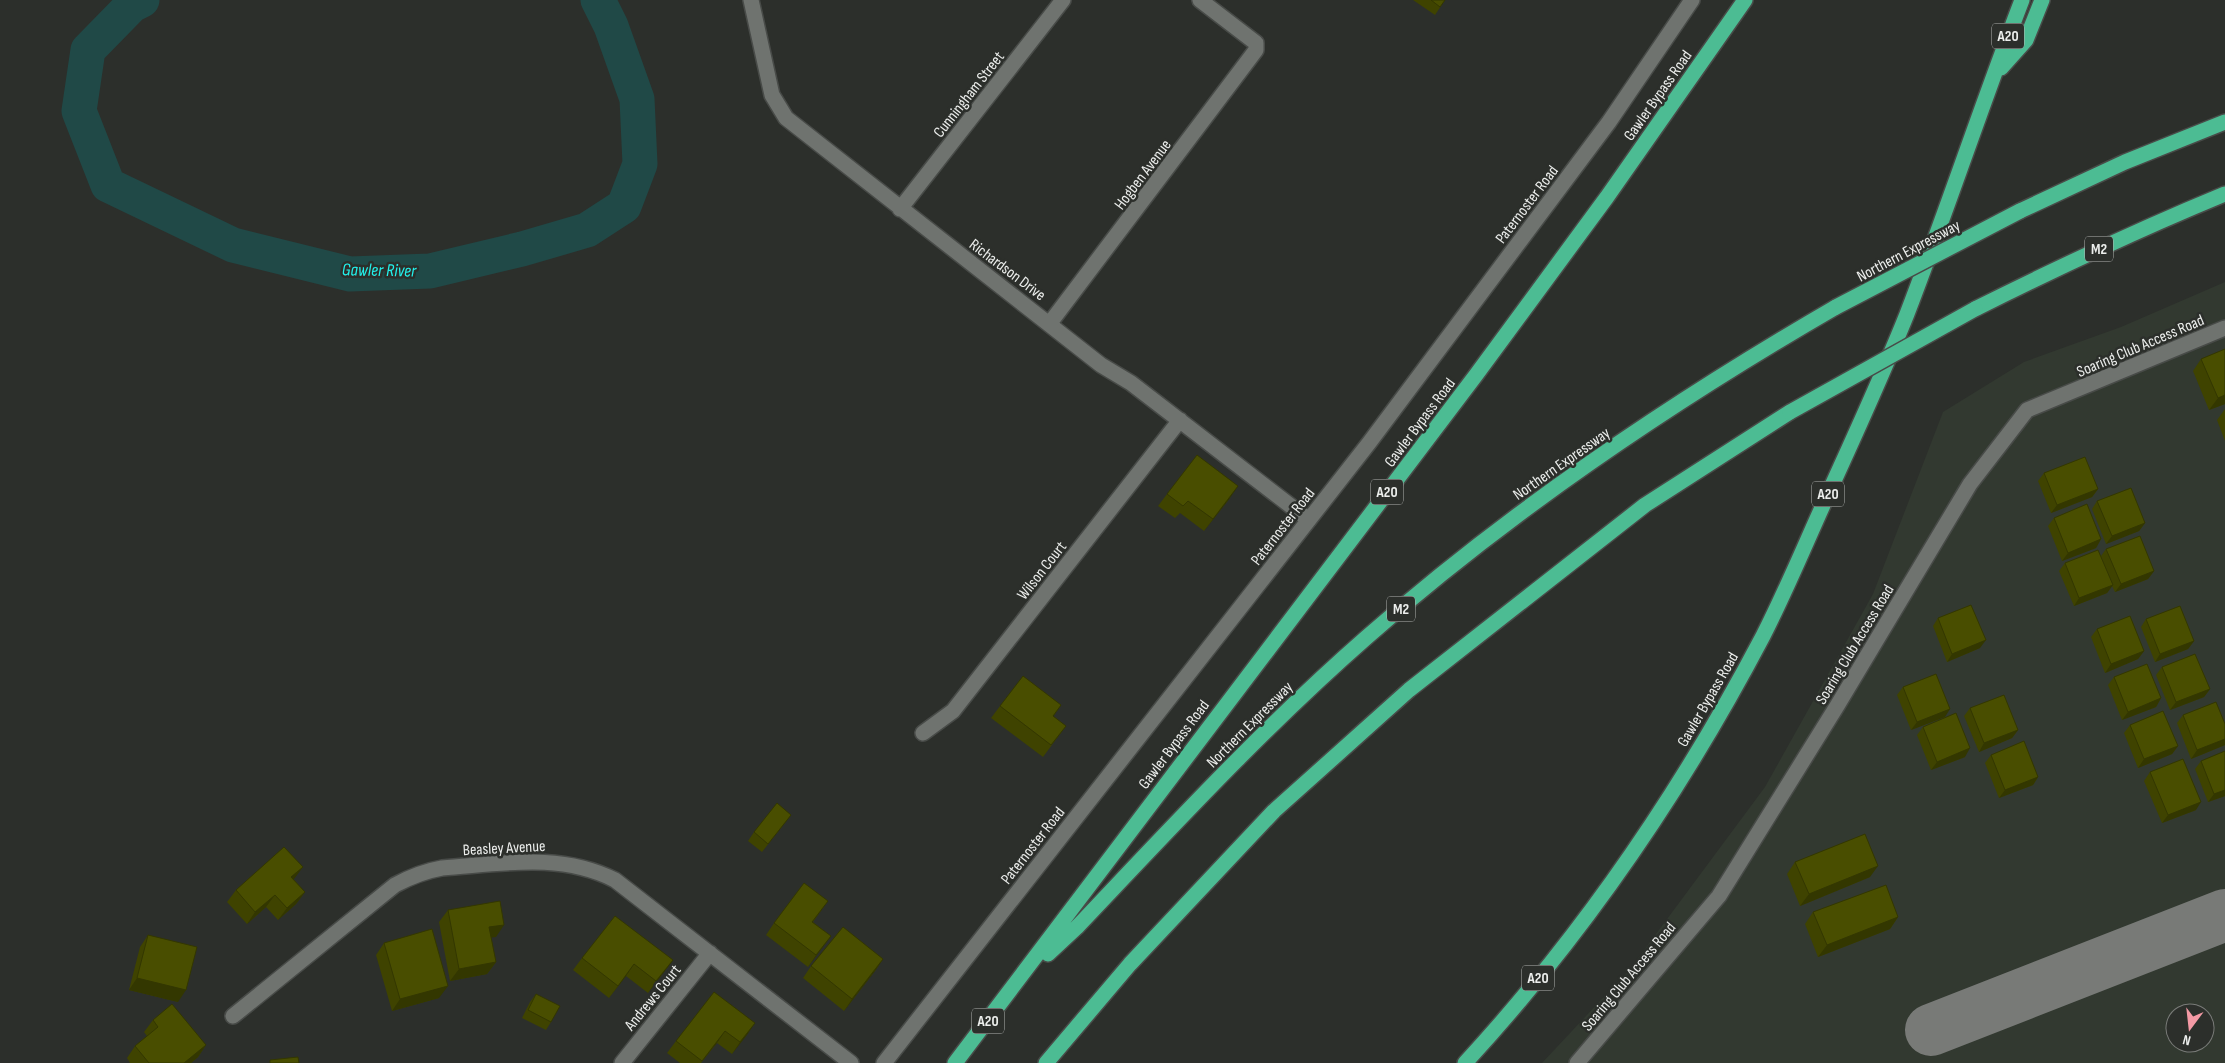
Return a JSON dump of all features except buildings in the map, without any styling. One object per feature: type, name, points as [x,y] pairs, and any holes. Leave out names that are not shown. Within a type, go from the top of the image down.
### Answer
[{"type":"highway","name":"Gawler Bypass Road","points":[[1021,978],[1168,780],[1476,375],[1607,197],[1745,0]]},
{"type":"highway","name":"Gawler Bypass Road","points":[[1465,1063],[1502,1023],[1546,970],[1607,890],[1674,792],[1764,634],[1866,412],[1906,316],[2022,0]]},
{"type":"highway","points":[[1996,73],[2026,40],[2042,0]]},
{"type":"highway","name":"Northern Expressway","points":[[1021,978],[1077,927],[1261,734],[1368,636],[1511,520],[1648,423],[1750,357],[1836,307],[2020,212],[2125,162],[2225,122]]},
{"type":"highway","name":"M2","points":[[1046,1063],[1130,964],[1274,811],[1409,690],[1645,506],[1790,412],[1975,309],[2050,271],[2159,221],[2225,194]]},
{"type":"highway","name":"A20","points":[[955,1063],[1021,978]]},
{"type":"street","name":"Richardson Drive","points":[[751,0],[772,95],[786,118],[900,209],[1050,323],[1101,365],[1131,383],[1309,520]]},
{"type":"street","name":"Cunningham Street","points":[[900,209],[1063,0]]},
{"type":"street","name":"Hogben Avenue","points":[[1050,323],[1256,50],[1256,43],[1200,0]]},
{"type":"street","name":"Paternoster Road","points":[[884,1063],[1375,435],[1609,122],[1692,0]]},
{"type":"street","name":"Soaring Club Access Road","points":[[1577,1063],[1719,896],[1837,706],[1970,484],[2027,410],[2225,328]]},
{"type":"street","name":"Wilson Court","points":[[922,734],[952,711],[1180,420]]},
{"type":"street","name":"Beasley Avenue","points":[[233,1016],[395,885],[417,874],[442,868],[546,860],[600,872],[615,880],[851,1063]]},
{"type":"street","name":"Andrews Court","points":[[622,1063],[710,953]]},
{"type":"shaded area","points":[[2225,282],[2225,1063],[1542,1063],[1630,969],[1765,787],[1873,594],[1943,412],[2024,362],[2121,327]]},
{"type":"waterway","name":"Gawler River","points":[[142,0],[132,5],[88,50],[79,111],[108,185],[233,245],[350,274],[430,271],[522,249],[587,230],[624,206],[640,164],[637,99],[611,26],[598,0]]},
{"type":"taxiway","points":[[1931,1030],[2225,915]]}]
